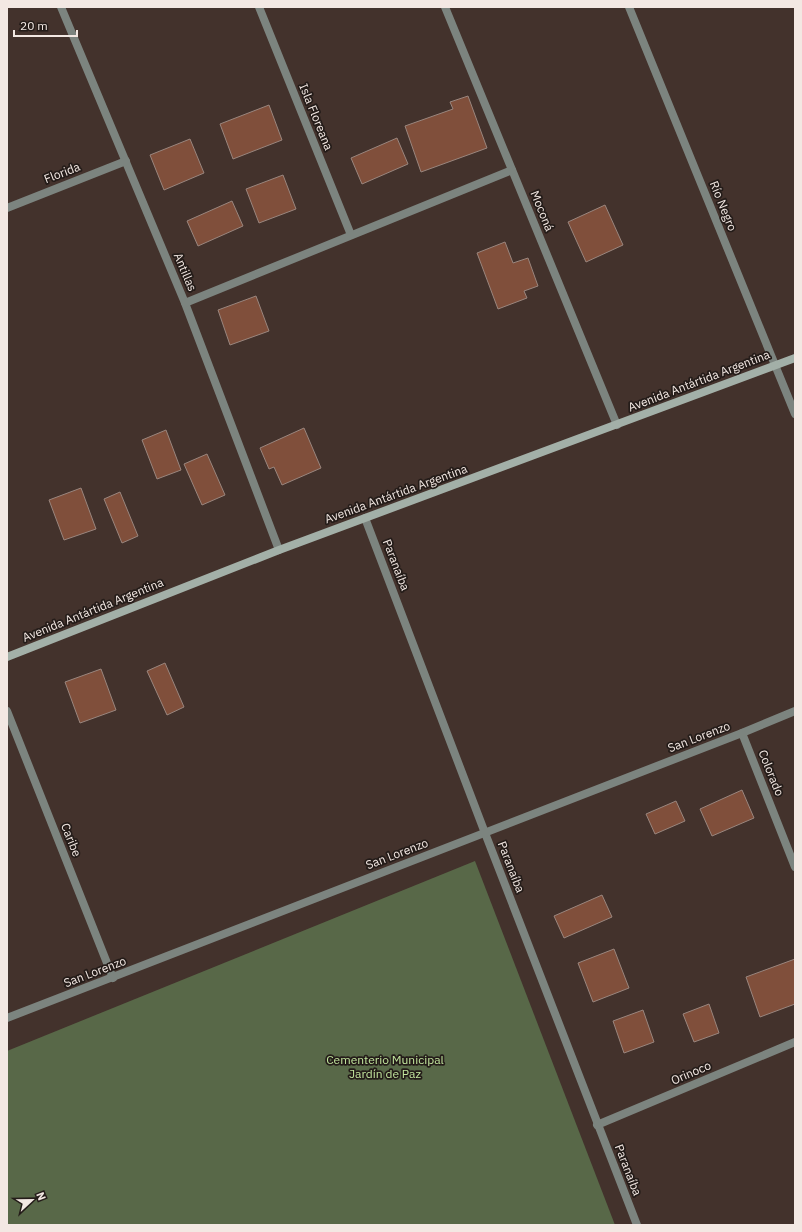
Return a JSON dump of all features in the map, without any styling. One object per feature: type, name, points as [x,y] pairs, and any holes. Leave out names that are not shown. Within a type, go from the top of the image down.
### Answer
[{"type":"street","name":"Antillas","points":[[61,7],[185,303],[279,550]]},
{"type":"street","name":"Isla Floreana","points":[[259,7],[351,235]]},
{"type":"street","name":"Moconá","points":[[445,7],[617,425]]},
{"type":"street","name":"Río Negro","points":[[629,7],[795,414]]},
{"type":"street","name":"Florida","points":[[7,208],[126,161]]},
{"type":"street","points":[[185,303],[512,170]]},
{"type":"street","name":"Avenida Antártida Argentina","points":[[7,657],[279,550],[795,358]]},
{"type":"street","name":"Paranaíba","points":[[365,518],[636,1225]]},
{"type":"street","name":"Caribe","points":[[7,711],[113,978]]},
{"type":"street","name":"San Lorenzo","points":[[7,1018],[742,733],[795,711]]},
{"type":"street","name":"Colorado","points":[[742,733],[795,867]]},
{"type":"street","name":"Orinoco","points":[[597,1125],[795,1042]]},
{"type":"green space","name":"Cementerio Municipal Jardín de Paz","points":[[475,861],[615,1225],[7,1225],[7,1051]]},
{"type":"building","points":[[468,96],[487,148],[421,172],[405,126],[453,109],[450,102]]},
{"type":"building","points":[[269,105],[282,140],[233,159],[220,124]]},
{"type":"building","points":[[397,138],[408,164],[362,184],[351,158]]},
{"type":"building","points":[[190,139],[204,173],[164,190],[150,155]]},
{"type":"building","points":[[283,175],[296,209],[259,223],[246,189]]},
{"type":"building","points":[[232,201],[243,226],[198,246],[187,221]]},
{"type":"building","points":[[605,205],[623,245],[586,262],[568,222]]},
{"type":"building","points":[[505,242],[513,263],[528,258],[538,286],[524,291],[527,298],[498,309],[477,253]]},
{"type":"building","points":[[256,296],[269,331],[230,345],[218,310]]},
{"type":"building","points":[[304,428],[321,468],[282,485],[274,467],[269,469],[260,448]]},
{"type":"building","points":[[166,430],[181,470],[157,479],[142,440]]},
{"type":"building","points":[[207,454],[225,495],[202,505],[184,464]]},
{"type":"building","points":[[81,488],[96,529],[64,540],[49,500]]},
{"type":"building","points":[[120,492],[138,536],[122,543],[104,499]]},
{"type":"building","points":[[165,663],[184,707],[167,715],[147,671]]},
{"type":"building","points":[[101,669],[116,710],[80,723],[65,682]]},
{"type":"building","points":[[742,790],[754,818],[712,836],[700,809]]},
{"type":"building","points":[[676,801],[685,821],[655,834],[646,814]]},
{"type":"building","points":[[602,895],[612,917],[564,938],[554,916]]},
{"type":"building","points":[[614,949],[629,988],[593,1002],[578,963]]},
{"type":"building","points":[[795,959],[795,1004],[760,1017],[746,977]]},
{"type":"building","points":[[709,1004],[719,1033],[694,1042],[683,1014]]},
{"type":"building","points":[[643,1010],[654,1042],[624,1053],[613,1021]]}]
